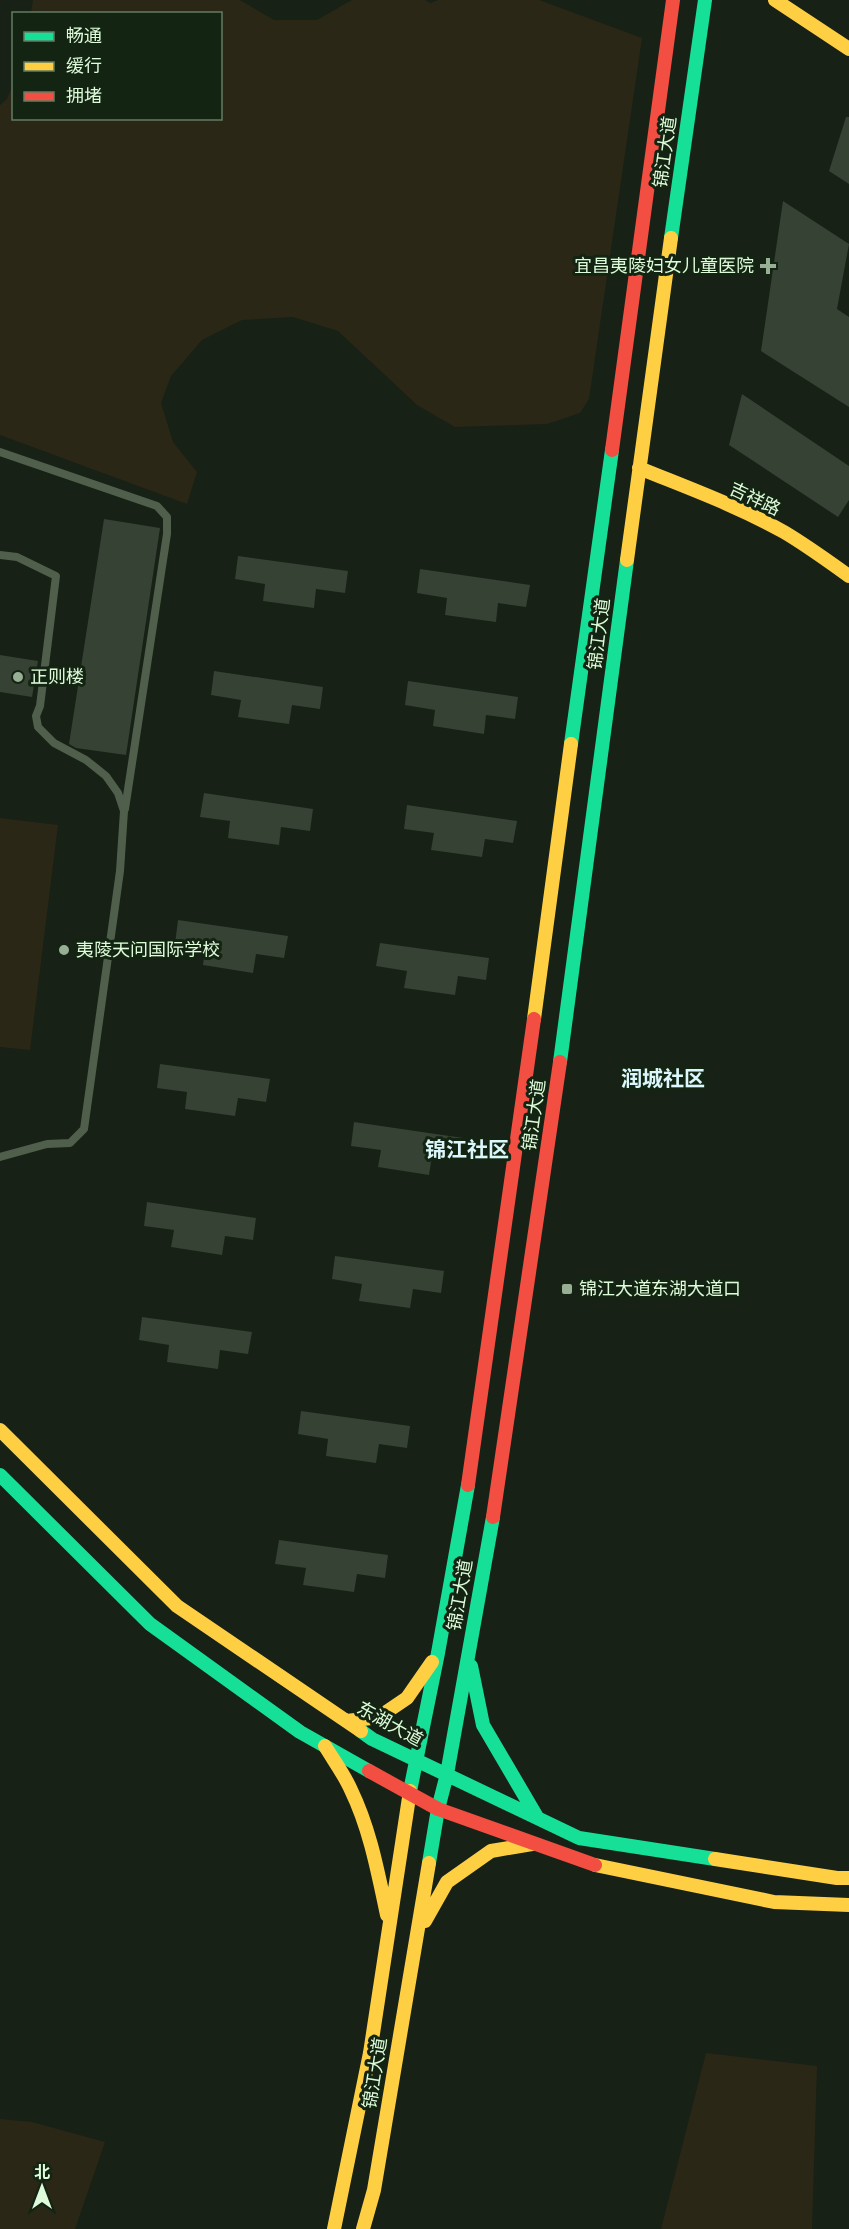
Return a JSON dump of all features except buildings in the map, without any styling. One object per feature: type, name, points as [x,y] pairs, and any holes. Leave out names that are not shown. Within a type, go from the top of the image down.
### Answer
[{"type":"main road","name":"锦江大道","points":[[334,2229],[370,2053],[415,1759],[438,1653],[469,1479],[673,0]]},
{"type":"main road","name":"锦江大道","points":[[363,2229],[374,2190],[438,1809],[447,1774],[498,1486],[575,956],[639,468],[705,0]]},
{"type":"main road","points":[[775,0],[849,49]]},
{"type":"main road","name":"吉祥路","points":[[639,468],[773,526],[810,548],[849,576]]},
{"type":"main road","name":"东湖大道","points":[[0,1430],[177,1606],[372,1739],[579,1838],[849,1878]]},
{"type":"main road","points":[[0,1475],[150,1624],[300,1732],[438,1809],[585,1863],[774,1902],[849,1905]]},
{"type":"main road","points":[[469,1652],[483,1725],[537,1817]]},
{"type":"main road","points":[[347,1721],[379,1717],[407,1698],[438,1653]]},
{"type":"main road","points":[[325,1746],[352,1792],[364,1822],[374,1851],[390,1927]]},
{"type":"main road","points":[[417,1935],[447,1882],[491,1851],[532,1844]]},
{"type":"lane","points":[[0,452],[157,506],[167,517],[165,546],[124,811],[120,871],[84,1129],[70,1143],[47,1144],[0,1157]]},
{"type":"lane","points":[[0,555],[17,557],[56,576],[40,706],[36,716],[38,727],[54,744],[86,760],[106,776],[118,793],[124,811]]},
{"type":"shaded area","points":[[33,0],[240,0],[274,20],[317,20],[352,0],[425,0],[431,3],[438,0],[539,0],[642,38],[589,399],[580,413],[547,424],[455,427],[417,405],[338,331],[293,317],[242,320],[202,340],[171,376],[161,403],[173,442],[197,472],[187,504],[0,435],[0,105],[7,99],[12,86],[12,120],[222,120],[222,12],[31,12]]},
{"type":"shaded area","points":[[0,818],[58,825],[30,1050],[0,1047]]},
{"type":"shaded area","points":[[706,2053],[817,2066],[812,2229],[661,2229]]},
{"type":"shaded area","points":[[0,2119],[32,2122],[105,2142],[75,2229],[0,2229]]},
{"type":"traffic: fast","points":[[671,238],[705,0]]},
{"type":"traffic: fast","points":[[571,744],[612,450]]},
{"type":"traffic: fast","points":[[560,1062],[627,560]]},
{"type":"traffic: fast","points":[[0,1475],[150,1624],[300,1732],[369,1771]]},
{"type":"traffic: fast","points":[[410,1791],[438,1653],[468,1485]]},
{"type":"traffic: fast","points":[[429,1863],[493,1517]]},
{"type":"traffic: fast","points":[[471,1666],[483,1725],[537,1817]]},
{"type":"traffic: fast","points":[[361,1731],[372,1739],[579,1838],[715,1859]]},
{"type":"traffic: slow","points":[[775,0],[849,49]]},
{"type":"traffic: slow","points":[[627,560],[671,238]]},
{"type":"traffic: slow","points":[[639,468],[767,523],[800,542],[849,576]]},
{"type":"traffic: slow","points":[[534,1019],[571,744]]},
{"type":"traffic: slow","points":[[0,1430],[177,1606],[361,1731]]},
{"type":"traffic: slow","points":[[347,1721],[379,1717],[407,1698],[432,1662]]},
{"type":"traffic: slow","points":[[325,1746],[358,1805],[373,1851],[387,1915]]},
{"type":"traffic: slow","points":[[334,2229],[370,2053],[410,1791]]},
{"type":"traffic: slow","points":[[425,1921],[447,1882],[491,1851],[532,1844]]},
{"type":"traffic: slow","points":[[715,1859],[849,1878]]},
{"type":"traffic: slow","points":[[363,2229],[374,2190],[429,1863]]},
{"type":"traffic: slow","points":[[595,1865],[774,1902],[849,1905]]},
{"type":"traffic: jam","points":[[612,450],[673,0]]},
{"type":"traffic: jam","points":[[468,1485],[534,1019]]},
{"type":"traffic: jam","points":[[493,1517],[560,1062]]},
{"type":"traffic: jam","points":[[369,1771],[438,1809],[595,1865]]},
{"type":"place","name":"宜昌夷陵妇女儿童医院","points":[[768,266]]},
{"type":"place","name":"正则楼","points":[[18,677]]},
{"type":"place","name":"夷陵天问国际学校","points":[[64,950]]},
{"type":"place","name":"锦江大道东湖大道口","points":[[567,1289]]},
{"type":"district","name":"润城社区","points":[[663,1079]]},
{"type":"district","name":"锦江社区","points":[[467,1150]]}]
